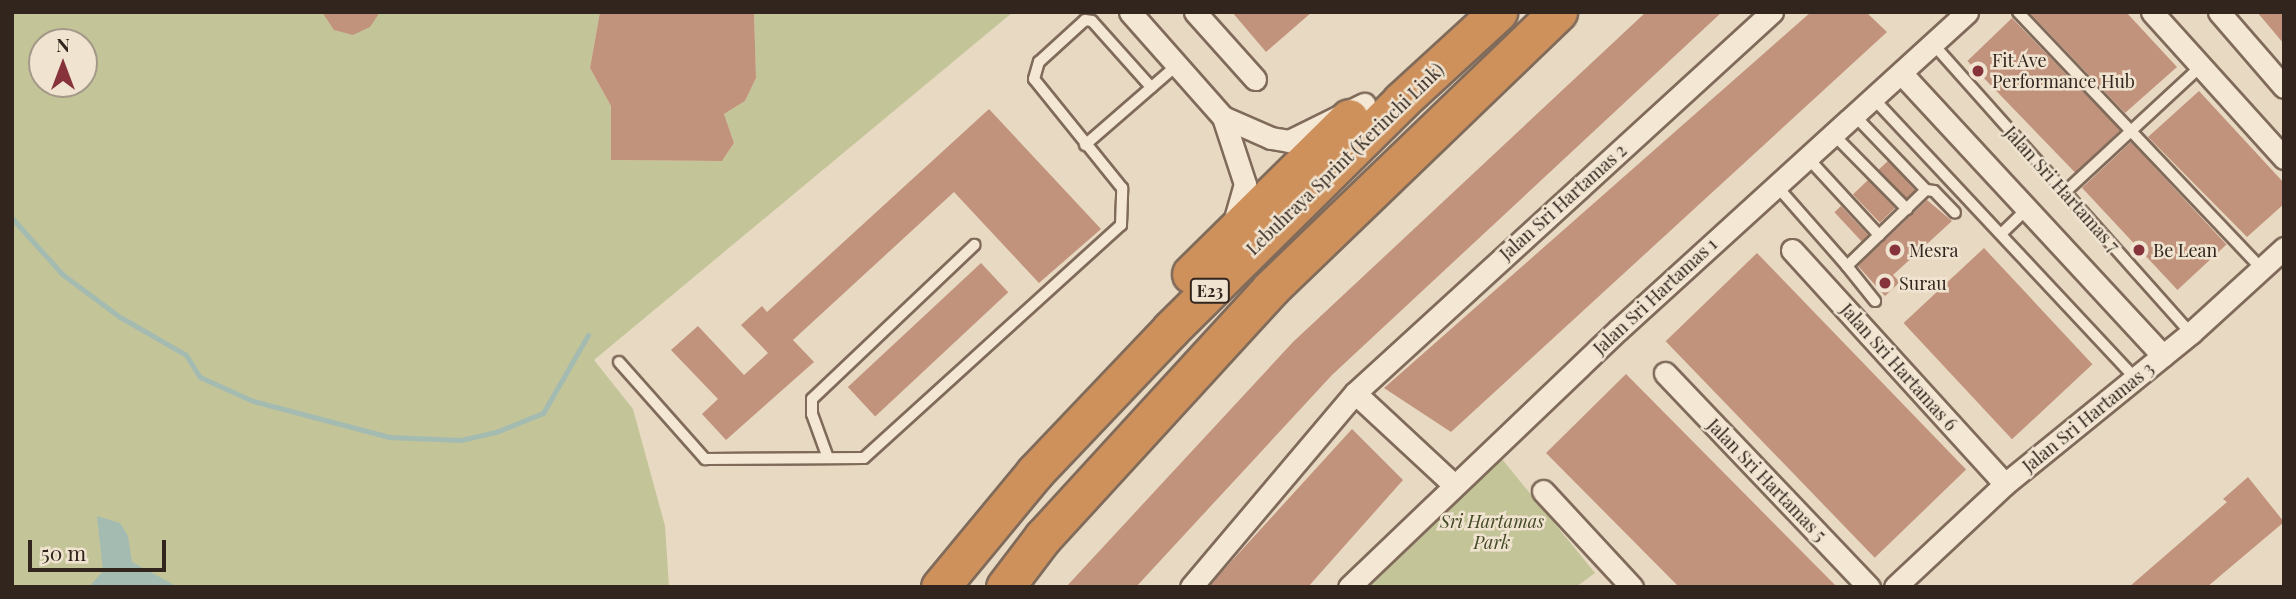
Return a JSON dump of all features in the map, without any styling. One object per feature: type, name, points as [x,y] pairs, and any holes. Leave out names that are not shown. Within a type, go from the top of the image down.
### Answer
[{"type":"highway","points":[[934,587],[955,540],[1067,402],[1219,246],[1462,12]]},
{"type":"highway","name":"Lebuhraya Sprint (Kerinchi Link)","points":[[940,587],[1035,472],[1171,330],[1401,101],[1498,12]]},
{"type":"highway","name":"E23","points":[[1005,587],[1043,537],[1240,321],[1558,12]]},
{"type":"highway","points":[[1360,203],[1576,12]]},
{"type":"street","points":[[1130,12],[1223,117],[1245,184],[1237,218],[1219,246]]},
{"type":"street","points":[[1195,12],[1255,79]]},
{"type":"street","name":"Jalan Sri Hartamas 2","points":[[1191,587],[1355,393],[1772,12]]},
{"type":"street","name":"Jalan Sri Hartamas 1","points":[[1349,587],[1775,184],[1902,74],[1968,12]]},
{"type":"street","points":[[2152,12],[2284,158]]},
{"type":"street","points":[[2219,12],[2284,87]]},
{"type":"street","points":[[1902,74],[2025,211],[2163,356]]},
{"type":"street","points":[[1223,117],[1271,138],[1289,141],[1364,104]]},
{"type":"street","name":"Jalan Sri Hartamas 3","points":[[1895,587],[2005,484],[2191,333],[2284,248]]},
{"type":"street","name":"Jalan Sri Hartamas 6","points":[[1792,250],[2005,484]]},
{"type":"street","name":"Jalan Sri Hartamas 5","points":[[1665,373],[1869,587]]},
{"type":"street","points":[[1355,393],[1454,485]]},
{"type":"street","points":[[1543,491],[1632,587]]},
{"type":"lane","points":[[2018,12],[2262,269]]},
{"type":"lane","points":[[619,362],[705,459],[864,458],[1121,225],[1122,188],[1034,79],[1034,71],[1085,20],[1092,21],[1152,87]]},
{"type":"lane","name":"Jalan Sri Hartamas 7","points":[[1934,45],[2191,333]]},
{"type":"lane","points":[[1085,145],[1177,65]]},
{"type":"lane","points":[[2065,192],[2201,66]]},
{"type":"lane","points":[[1873,98],[2136,379]]},
{"type":"lane","points":[[1853,114],[1926,190],[1934,191],[1955,214]]},
{"type":"lane","points":[[1832,134],[1907,209]]},
{"type":"lane","points":[[1807,156],[1879,235]]},
{"type":"lane","points":[[1775,184],[1875,301]]},
{"type":"lane","points":[[1847,266],[1926,190]]},
{"type":"lane","points":[[2001,234],[2025,211]]},
{"type":"lane","points":[[828,458],[812,414],[812,399],[974,245]]},
{"type":"green space","points":[[12,12],[600,12],[590,68],[611,106],[611,160],[722,161],[734,143],[724,114],[745,101],[756,78],[754,12],[1013,12],[594,360],[633,409],[665,526],[669,587],[12,587]]},
{"type":"green space","name":"Sri Hartamas Park","points":[[1497,453],[1595,573],[1576,587],[1357,587]]},
{"type":"shaded area","points":[[97,516],[120,523],[128,536],[132,562],[178,587],[89,587],[103,571]]},
{"type":"building","points":[[322,12],[380,12],[370,27],[353,35],[334,30]]},
{"type":"building","points":[[600,12],[754,12],[756,78],[745,101],[724,114],[734,143],[722,161],[611,160],[611,106],[590,68]]},
{"type":"building","points":[[1232,12],[1312,12],[1266,52]]},
{"type":"building","points":[[1646,12],[1722,12],[1332,375],[1136,587],[1066,587],[1293,342]]},
{"type":"building","points":[[1811,12],[1866,12],[1887,32],[1451,432],[1384,388]]},
{"type":"building","points":[[2029,12],[2126,12],[2177,67],[2125,113]]},
{"type":"building","points":[[2257,12],[2284,12],[2284,44]]},
{"type":"building","points":[[2012,18],[2120,130],[2076,173],[1967,61]]},
{"type":"building","points":[[2199,91],[2284,183],[2284,204],[2247,237],[2148,137]]},
{"type":"building","points":[[989,109],[1101,229],[1039,283],[954,192],[793,340],[814,362],[726,440],[702,414],[718,399],[671,350],[698,326],[744,375],[768,353],[741,325],[762,306],[767,312]]},
{"type":"building","points":[[2131,142],[2226,244],[2177,290],[2082,188]]},
{"type":"building","points":[[1888,161],[1915,190],[1906,199],[1878,170]]},
{"type":"building","points":[[1868,180],[1895,208],[1880,223],[1853,195]]},
{"type":"building","points":[[1927,200],[1952,221],[1893,275],[1900,282],[1885,296],[1858,266]]},
{"type":"building","points":[[1841,206],[1868,235],[1862,241],[1834,212]]},
{"type":"building","points":[[1984,248],[2092,364],[2012,439],[1904,323]]},
{"type":"building","points":[[1757,253],[1966,470],[1875,558],[1666,341]]},
{"type":"building","points":[[981,263],[1008,292],[875,416],[848,387]]},
{"type":"building","points":[[1626,374],[1837,587],[1679,587],[1546,453]]},
{"type":"building","points":[[1352,429],[1403,480],[1308,587],[1208,587]]},
{"type":"building","points":[[2248,477],[2284,522],[2207,587],[2129,587],[2227,502],[2223,499]]},
{"type":"waterway","points":[[12,218],[62,274],[120,317],[186,355],[200,377],[253,401],[389,437],[461,440],[496,432],[543,413],[588,335]]},
{"type":"place","name":"Fit Ave Performance Hub","points":[[1978,71]]},
{"type":"place","name":"Mesra","points":[[1895,250]]},
{"type":"place","name":"Be Lean","points":[[2139,250]]},
{"type":"place","name":"Surau","points":[[1885,283]]}]
